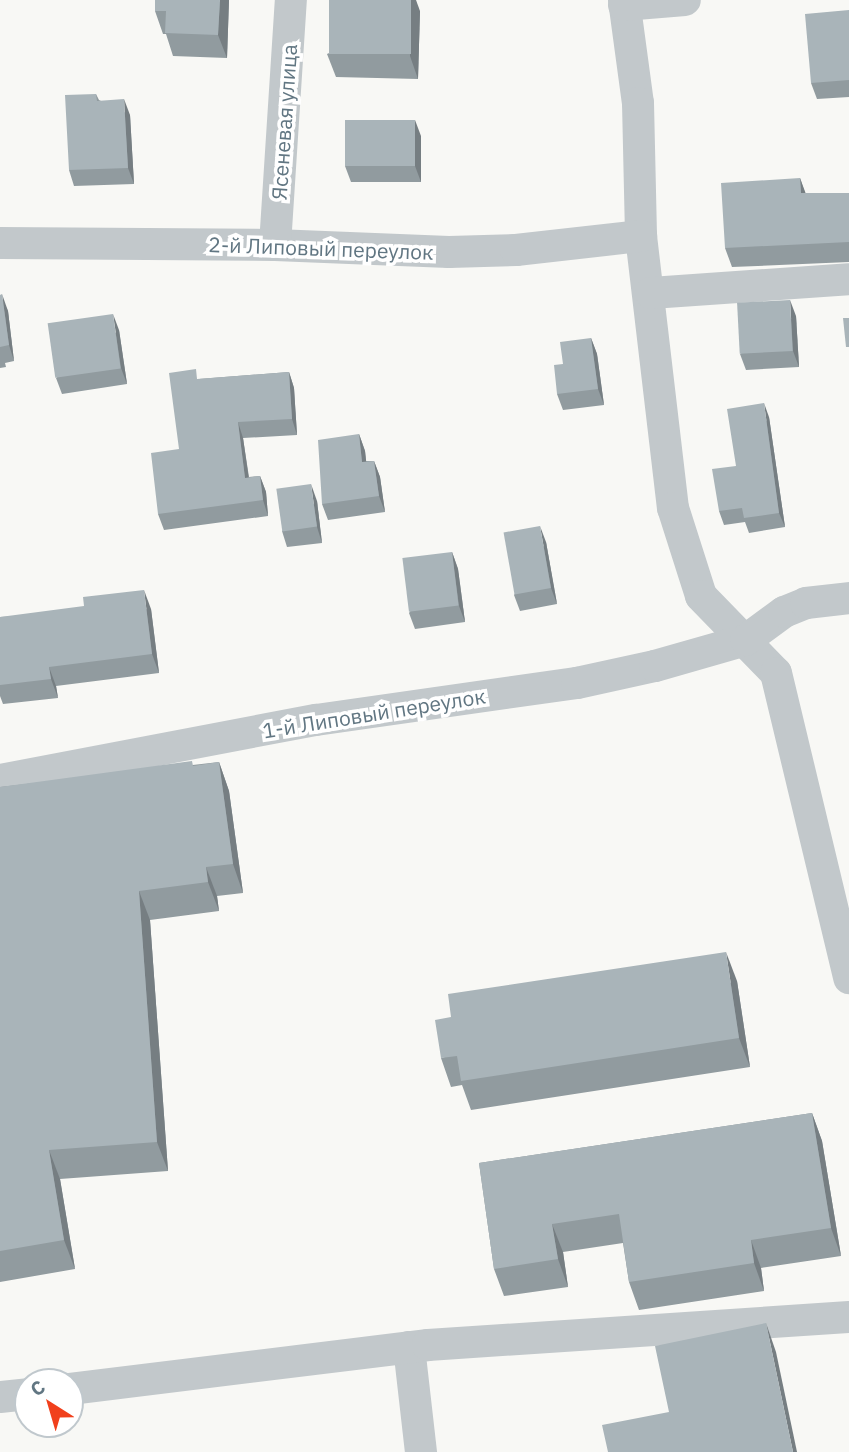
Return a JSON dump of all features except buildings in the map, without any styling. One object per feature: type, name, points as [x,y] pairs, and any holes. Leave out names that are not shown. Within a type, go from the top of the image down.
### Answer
[{"type":"street","name":"Ясеневая улица","points":[[275,245],[291,0]]},
{"type":"street","points":[[685,0],[624,3],[638,103],[641,236],[651,293],[656,377],[673,508],[701,596],[776,673],[849,978]]},
{"type":"street","name":"2-й Липовый переулок","points":[[0,243],[516,250],[641,236]]},
{"type":"street","points":[[651,293],[849,279]]},
{"type":"street","points":[[746,640],[784,612],[806,603],[849,598]]},
{"type":"street","name":"1-й Липовый переулок","points":[[0,780],[316,720],[577,683],[746,640]]},
{"type":"street","points":[[84,1386],[409,1347],[849,1317]]},
{"type":"street","points":[[409,1347],[421,1452]]}]
